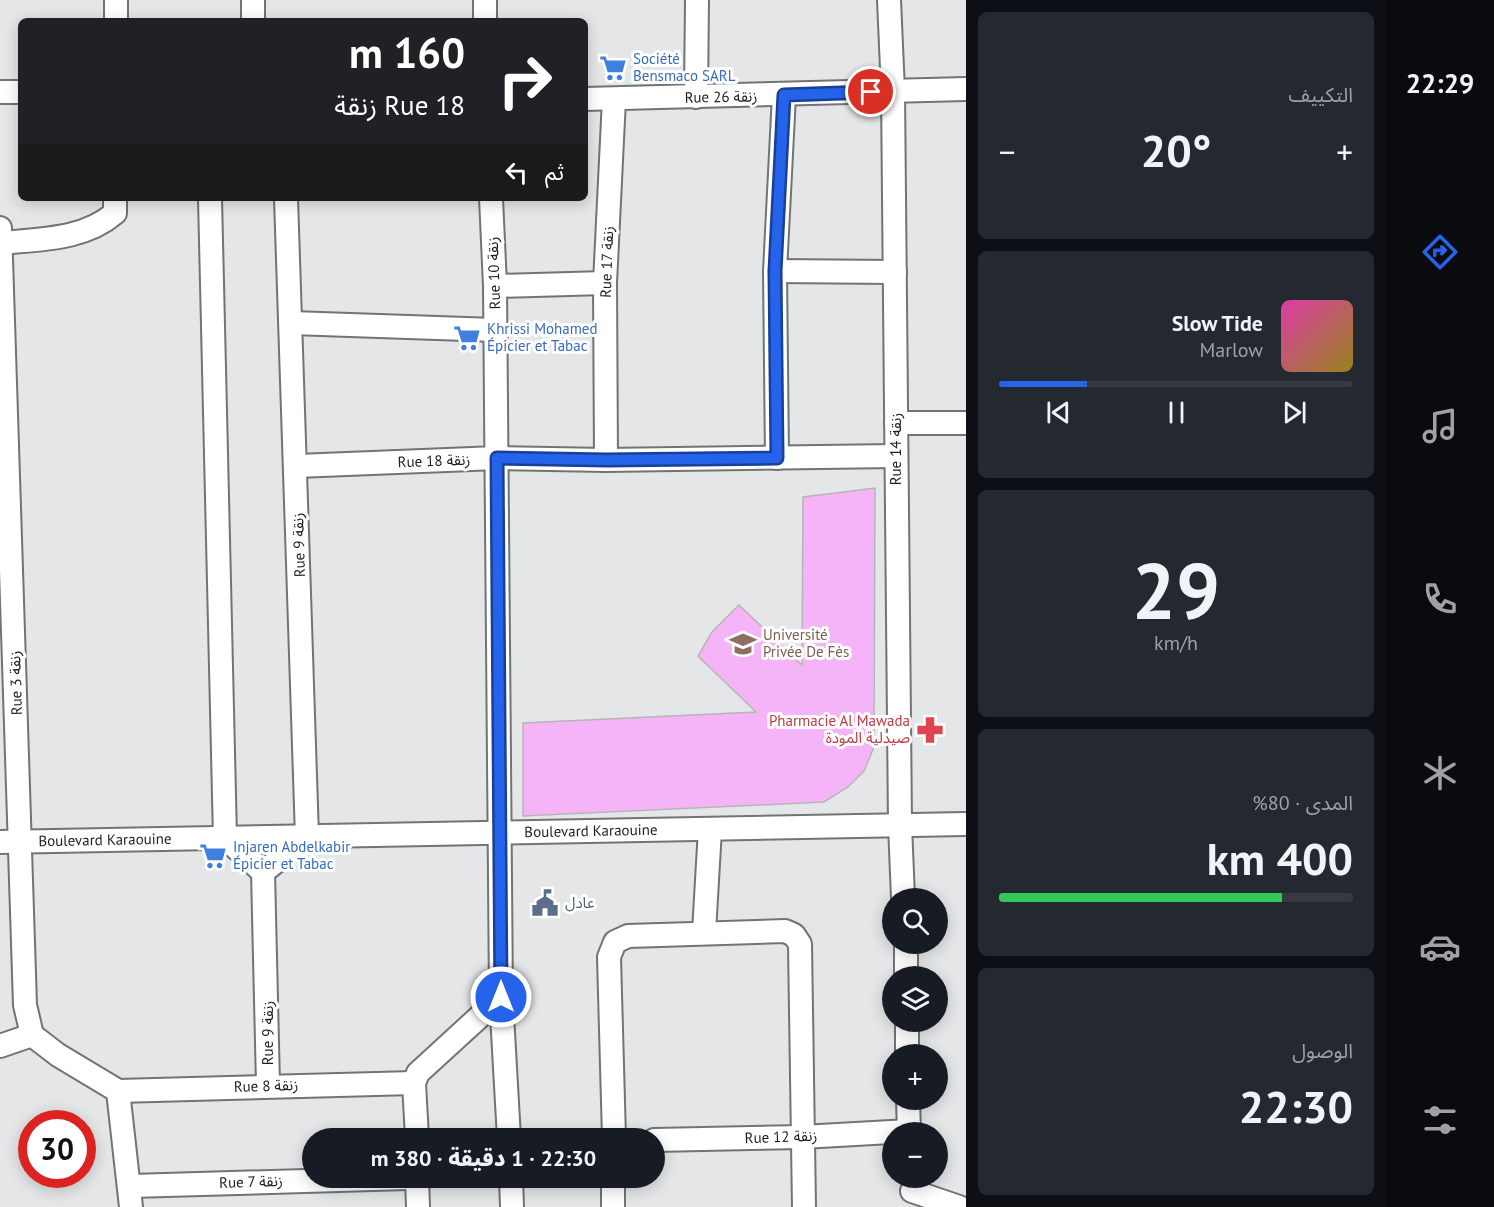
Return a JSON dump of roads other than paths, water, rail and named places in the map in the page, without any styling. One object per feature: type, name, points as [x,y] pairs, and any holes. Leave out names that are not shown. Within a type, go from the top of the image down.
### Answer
[{"type":"street","points":[[116,0],[116,18]]},
{"type":"street","points":[[253,0],[253,18]]},
{"type":"street","points":[[485,0],[485,18]]},
{"type":"street","points":[[696,97],[697,0]]},
{"type":"street","name":"Rue 14 زنقة","points":[[889,0],[893,91],[900,825],[903,888]]},
{"type":"street","name":"Rue 26 زنقة","points":[[588,99],[966,89]]},
{"type":"street","points":[[0,92],[18,92]]},
{"type":"street","points":[[777,458],[775,271],[784,95]]},
{"type":"street","name":"Rue 17 زنقة","points":[[606,460],[605,283],[614,99]]},
{"type":"street","points":[[1,243],[66,236],[102,224],[115,213],[115,201]]},
{"type":"street","points":[[210,201],[225,838],[263,872],[307,837]]},
{"type":"street","name":"Rue 9 زنقة","points":[[286,201],[297,466],[307,837]]},
{"type":"street","name":"Rue 10 زنقة","points":[[491,201],[495,286],[501,997],[508,1128]]},
{"type":"street","name":"Rue 3 زنقة","points":[[0,228],[11,842],[20,904],[25,995],[32,1035]]},
{"type":"street","points":[[775,271],[895,272]]},
{"type":"street","points":[[495,286],[605,283]]},
{"type":"street","points":[[292,323],[495,330]]},
{"type":"street","points":[[896,423],[966,423]]},
{"type":"street","name":"Rue 18 زنقة","points":[[297,466],[497,458],[606,460],[896,456]]},
{"type":"street","name":"Boulevard Karaouine","points":[[11,842],[966,824]]},
{"type":"street","points":[[704,932],[710,829]]},
{"type":"street","name":"Rue 9 زنقة","points":[[263,872],[268,1085]]},
{"type":"street","points":[[614,1128],[609,957],[615,942],[628,936],[785,931],[794,935],[800,944],[804,1207]]},
{"type":"street","points":[[416,1128],[414,1083],[418,1073],[501,997]]},
{"type":"street","points":[[0,1046],[32,1035],[58,1055],[118,1091],[131,1196]]},
{"type":"street","name":"Rue 8 زنقة","points":[[118,1091],[268,1085],[414,1083]]},
{"type":"street","name":"Rue 12 زنقة","points":[[665,1140],[882,1133]]},
{"type":"street","name":"Rue 7 زنقة","points":[[131,1196],[302,1185]]},
{"type":"street","points":[[417,1188],[418,1207]]},
{"type":"street","points":[[511,1188],[512,1207]]},
{"type":"street","points":[[613,1188],[613,1207]]},
{"type":"street","points":[[912,1192],[958,1207]]},
{"type":"place","name":"Société Bensmaco SARL","points":[[613,68]]},
{"type":"place","name":"Khrissi Mohamed Épicier et Tabac","points":[[467,338]]},
{"type":"place","name":"Université Privée De Fès","points":[[743,644]]},
{"type":"place","name":"Pharmacie Al Mawada صيدلية المودة","points":[[930,730]]},
{"type":"place","name":"Injaren Abdelkabir Épicier et Tabac","points":[[213,856]]},
{"type":"place","name":"عادل","points":[[545,903]]}]
